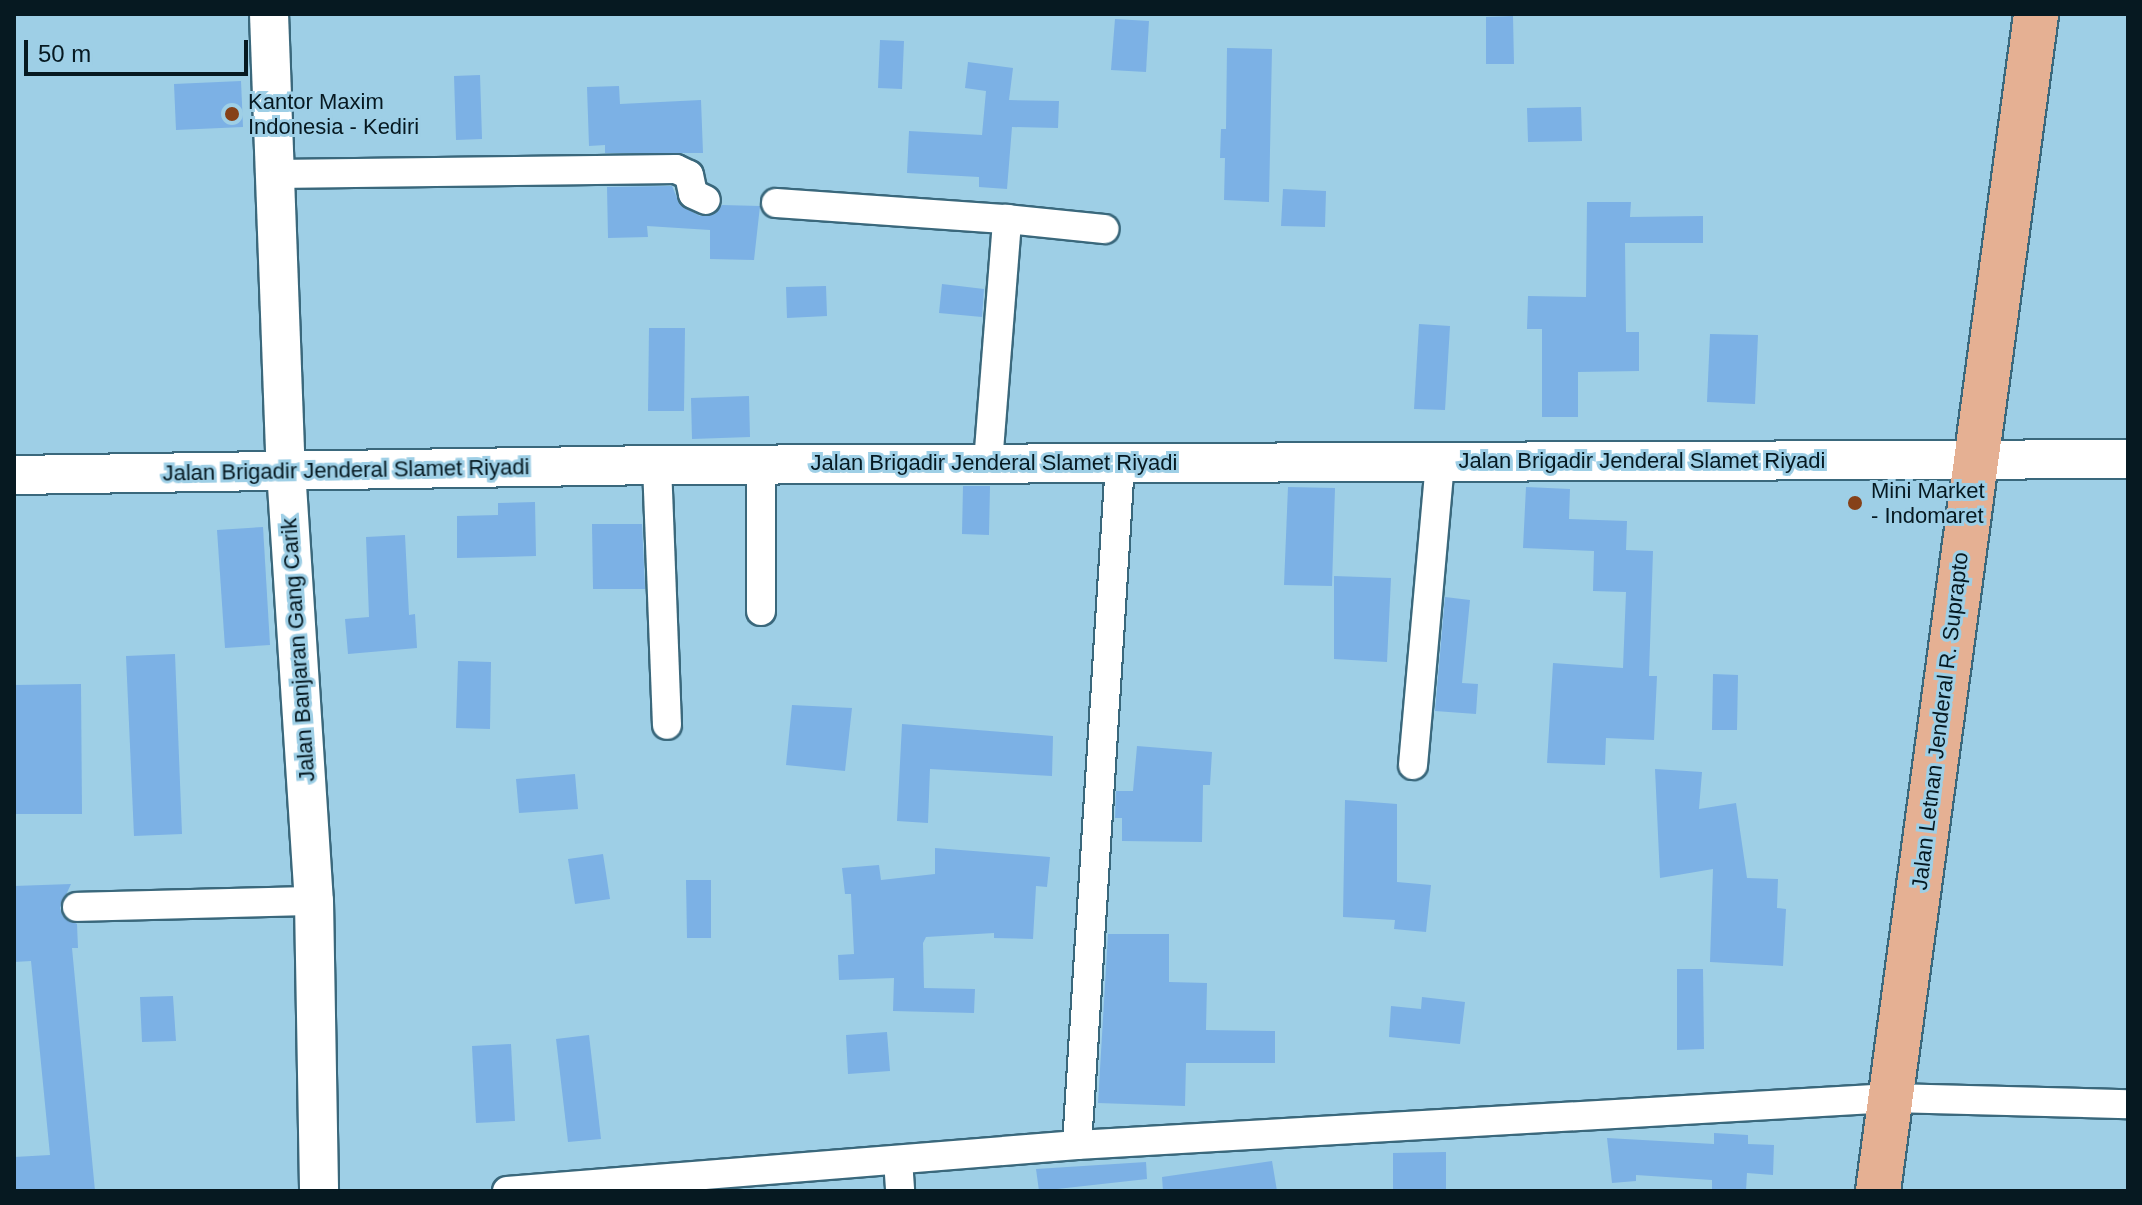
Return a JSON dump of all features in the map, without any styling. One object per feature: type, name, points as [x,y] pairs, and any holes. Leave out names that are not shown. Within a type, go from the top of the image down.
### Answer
[{"type":"main road","name":"Jalan Letnan Jenderal R. Suprapto","points":[[1878,1191],[2036,14]]},
{"type":"street","name":"Jalan Banjaran Gang Carik","points":[[269,14],[286,470],[314,901],[319,1191]]},
{"type":"street","points":[[275,174],[676,169],[689,175],[693,194],[706,200]]},
{"type":"street","points":[[776,203],[1104,229]]},
{"type":"street","points":[[988,463],[1007,219]]},
{"type":"street","name":"Jalan Brigadir Jenderal Slamet Riyadi","points":[[14,475],[657,465],[2128,459]]},
{"type":"street","points":[[1413,765],[1440,461]]},
{"type":"street","points":[[1077,1145],[1120,463]]},
{"type":"street","points":[[657,465],[667,725]]},
{"type":"street","points":[[761,465],[761,611]]},
{"type":"street","points":[[77,907],[314,901]]},
{"type":"street","points":[[507,1191],[1077,1145],[1891,1098],[2128,1104]]},
{"type":"street","points":[[898,1160],[900,1191]]},
{"type":"building","points":[[1513,16],[1514,64],[1486,64],[1486,17]]},
{"type":"building","points":[[1115,19],[1149,21],[1146,72],[1111,70]]},
{"type":"building","points":[[880,40],[904,41],[902,89],[878,88]]},
{"type":"building","points":[[1227,48],[1272,49],[1269,202],[1224,200],[1225,158],[1220,158],[1221,129],[1226,129]]},
{"type":"building","points":[[968,62],[1013,68],[1009,100],[1059,101],[1058,128],[1012,127],[1007,189],[979,187],[979,177],[907,173],[909,131],[982,135],[986,91],[965,88]]},
{"type":"building","points":[[480,75],[482,139],[456,140],[454,76]]},
{"type":"building","points":[[241,81],[243,127],[176,130],[174,84]]},
{"type":"building","points":[[619,86],[620,104],[701,100],[703,153],[605,153],[605,145],[589,146],[587,87]]},
{"type":"building","points":[[1581,107],[1582,141],[1528,142],[1527,108]]},
{"type":"building","points":[[672,186],[680,205],[700,216],[715,214],[722,205],[760,206],[754,260],[710,259],[710,230],[647,226],[648,237],[608,238],[607,187]]},
{"type":"building","points":[[1283,189],[1326,191],[1325,227],[1281,226]]},
{"type":"building","points":[[1587,202],[1631,202],[1630,217],[1703,216],[1703,243],[1625,243],[1626,332],[1639,332],[1639,371],[1578,372],[1578,417],[1542,417],[1542,329],[1527,329],[1528,296],[1586,297]]},
{"type":"building","points":[[942,284],[984,289],[982,317],[939,313]]},
{"type":"building","points":[[826,286],[827,316],[787,318],[786,287]]},
{"type":"building","points":[[1419,324],[1450,326],[1445,410],[1414,409]]},
{"type":"building","points":[[649,328],[685,328],[684,411],[648,411]]},
{"type":"building","points":[[1710,334],[1758,335],[1755,404],[1707,402]]},
{"type":"building","points":[[749,396],[750,437],[692,439],[691,398]]},
{"type":"building","points":[[963,486],[990,486],[989,535],[962,534]]},
{"type":"building","points":[[1288,487],[1335,488],[1332,586],[1284,585]]},
{"type":"building","points":[[1526,487],[1570,489],[1569,519],[1627,521],[1626,550],[1653,551],[1649,676],[1657,676],[1654,740],[1606,738],[1605,765],[1547,763],[1553,663],[1623,668],[1626,592],[1593,591],[1594,551],[1523,548]]},
{"type":"building","points":[[535,502],[536,556],[457,558],[457,516],[498,515],[498,503]]},
{"type":"building","points":[[592,524],[642,524],[645,589],[593,589]]},
{"type":"building","points":[[263,527],[270,645],[225,648],[217,530]]},
{"type":"building","points":[[405,535],[409,615],[415,614],[417,648],[348,654],[345,619],[369,617],[366,537]]},
{"type":"building","points":[[1334,576],[1391,578],[1387,662],[1334,659]]},
{"type":"building","points":[[1445,597],[1470,600],[1462,683],[1478,684],[1476,714],[1435,711]]},
{"type":"building","points":[[175,654],[182,834],[134,836],[126,656]]},
{"type":"building","points":[[458,661],[491,662],[490,729],[456,728]]},
{"type":"building","points":[[1713,674],[1738,675],[1737,730],[1712,730]]},
{"type":"building","points":[[81,684],[82,814],[14,814],[14,685]]},
{"type":"building","points":[[792,705],[852,708],[845,771],[786,765]]},
{"type":"building","points":[[902,724],[1053,736],[1052,776],[930,769],[928,823],[897,821]]},
{"type":"building","points":[[1137,746],[1212,752],[1210,785],[1203,785],[1202,842],[1122,841],[1122,818],[1115,818],[1116,791],[1133,791]]},
{"type":"building","points":[[1655,769],[1702,772],[1699,809],[1736,803],[1747,878],[1778,879],[1777,908],[1786,909],[1783,966],[1710,962],[1713,869],[1660,878]]},
{"type":"building","points":[[575,774],[578,809],[519,813],[516,779]]},
{"type":"building","points":[[1345,800],[1397,804],[1397,882],[1431,885],[1426,932],[1394,929],[1395,920],[1343,917]]},
{"type":"building","points":[[935,848],[1050,857],[1047,887],[1036,886],[1033,939],[994,938],[994,933],[926,937],[923,943],[924,988],[975,989],[974,1013],[893,1011],[894,978],[839,980],[838,955],[854,954],[851,894],[845,894],[842,868],[879,865],[881,880],[935,874]]},
{"type":"building","points":[[603,854],[610,899],[575,904],[568,859]]},
{"type":"building","points":[[686,880],[711,880],[711,938],[687,938]]},
{"type":"building","points":[[71,884],[60,908],[63,916],[77,924],[78,948],[72,948],[95,1191],[14,1191],[14,1157],[50,1155],[31,961],[14,962],[14,886]]},
{"type":"building","points":[[1108,934],[1169,934],[1169,982],[1207,983],[1206,1030],[1275,1031],[1275,1063],[1186,1063],[1185,1106],[1098,1103]]},
{"type":"building","points":[[1677,969],[1703,969],[1704,1049],[1677,1050]]},
{"type":"building","points":[[173,996],[176,1041],[142,1042],[140,997]]},
{"type":"building","points":[[1422,997],[1465,1002],[1460,1044],[1389,1037],[1391,1006],[1421,1009]]},
{"type":"building","points":[[887,1032],[890,1071],[848,1074],[846,1035]]},
{"type":"building","points":[[589,1035],[601,1139],[568,1142],[556,1039]]},
{"type":"building","points":[[511,1044],[515,1121],[476,1123],[472,1046]]},
{"type":"building","points":[[1714,1133],[1748,1135],[1748,1144],[1774,1145],[1773,1175],[1747,1173],[1746,1191],[1712,1191],[1712,1180],[1636,1175],[1636,1181],[1612,1183],[1607,1138],[1714,1144]]},
{"type":"building","points":[[1446,1152],[1446,1191],[1393,1191],[1393,1153]]},
{"type":"building","points":[[1272,1161],[1277,1191],[1163,1191],[1162,1177]]},
{"type":"building","points":[[1146,1162],[1147,1179],[1039,1191],[1036,1169]]},
{"type":"place","name":"Kantor Maxim Indonesia - Kediri","points":[[232,114]]},
{"type":"place","name":"Mini Market - Indomaret","points":[[1855,503]]}]
